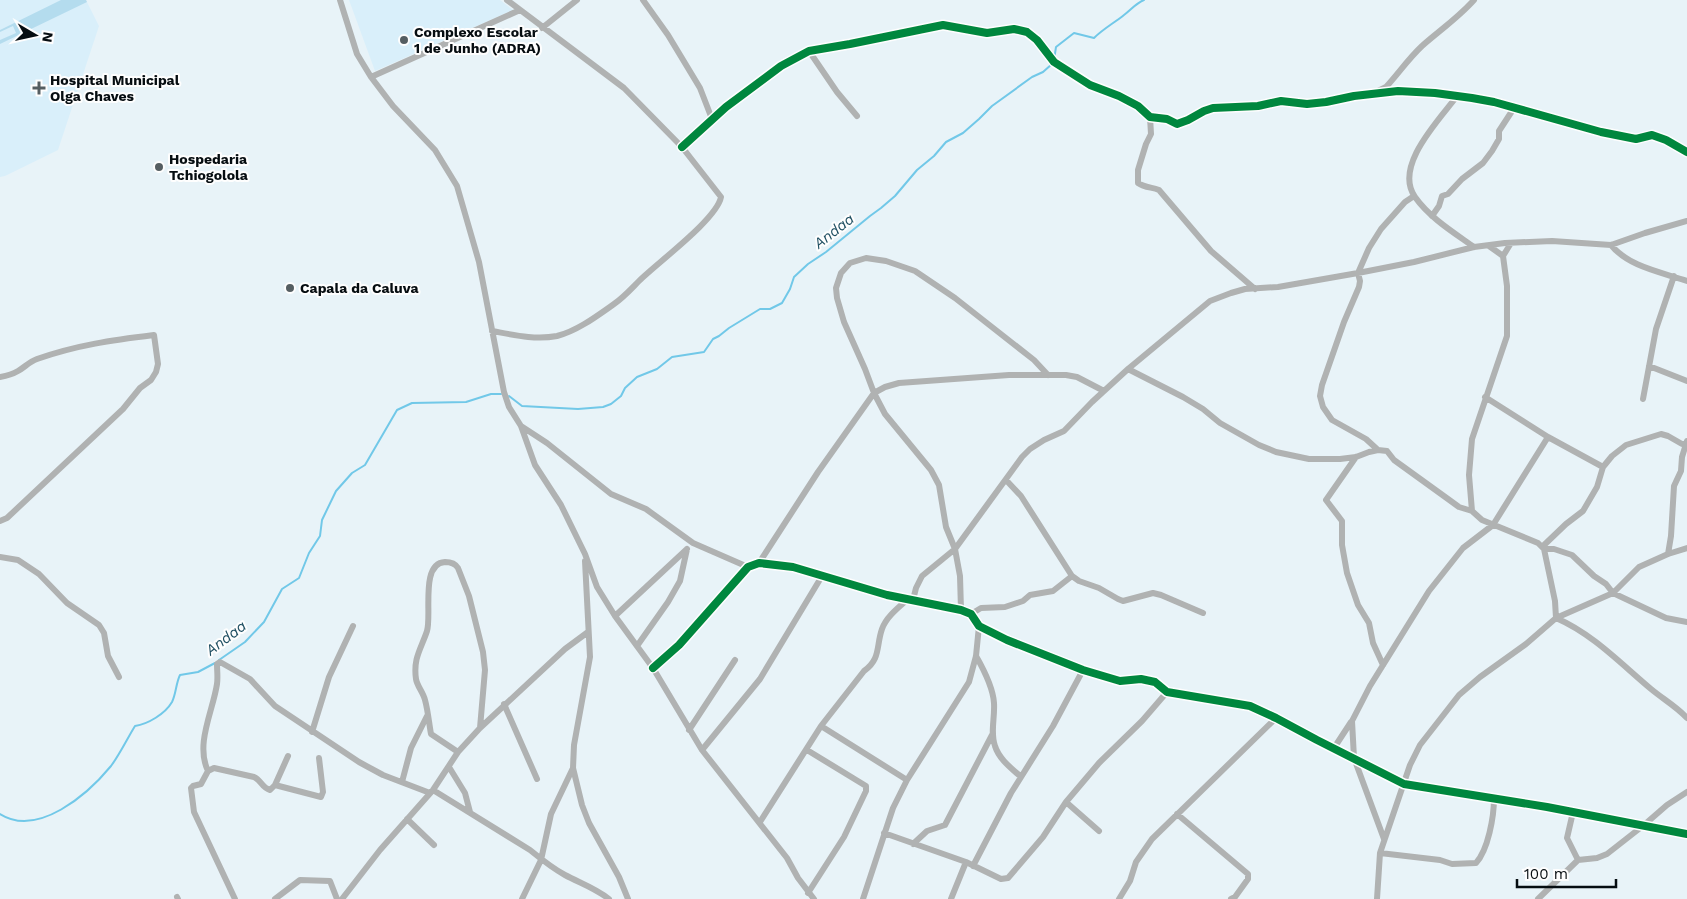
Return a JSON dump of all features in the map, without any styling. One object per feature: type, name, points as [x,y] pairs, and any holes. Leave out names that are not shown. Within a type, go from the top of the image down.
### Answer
[{"type":"street","points":[[340,0],[357,54],[371,77],[393,106],[435,150],[457,186],[479,262],[504,392],[509,407],[521,426],[535,465],[562,505],[585,554],[597,587],[615,616],[653,668],[702,750],[760,822],[814,899]]},
{"type":"street","points":[[492,331],[530,338],[557,336],[575,329],[629,292],[686,239],[720,204],[721,197],[682,147],[624,88],[507,0]]},
{"type":"street","points":[[542,28],[576,0]]},
{"type":"street","points":[[643,0],[668,35],[697,82],[712,119]]},
{"type":"street","points":[[1375,93],[1386,87],[1420,48],[1462,13],[1474,0]]},
{"type":"street","points":[[371,77],[520,10]]},
{"type":"street","points":[[682,147],[726,107],[781,66],[809,50],[850,44],[944,25],[987,33],[1014,29],[1027,32],[1037,40],[1054,62],[1075,76],[1090,85],[1119,96],[1138,106],[1150,117],[1167,119],[1177,124],[1213,108],[1258,106],[1281,101],[1307,104],[1375,93],[1398,92],[1472,98],[1601,132],[1636,139],[1652,135],[1666,140],[1687,152]]},
{"type":"street","points":[[809,50],[837,92],[856,116]]},
{"type":"street","points":[[1457,96],[1423,141],[1412,162],[1408,178],[1414,196],[1432,216],[1474,247]]},
{"type":"street","points":[[1432,216],[1439,206],[1442,196],[1448,194],[1462,179],[1483,163],[1492,152],[1499,139],[1499,131],[1514,108]]},
{"type":"street","points":[[1150,117],[1151,134],[1138,170],[1138,184],[1159,190],[1210,251],[1255,289]]},
{"type":"street","points":[[1378,450],[1366,439],[1332,420],[1323,407],[1320,396],[1344,322],[1359,287],[1358,273],[1374,238],[1405,202],[1414,196]]},
{"type":"street","points":[[760,822],[821,726],[864,671],[872,665],[876,656],[882,628],[891,615],[910,599],[922,576],[955,549],[1022,457],[1044,440],[1064,431],[1128,369],[1210,301],[1245,289],[1278,287],[1358,273],[1414,262],[1474,247],[1552,241],[1611,245],[1687,221]]},
{"type":"street","points":[[1472,512],[1469,475],[1472,439],[1485,397],[1508,336],[1507,286],[1503,256],[1511,243]]},
{"type":"street","points":[[1611,245],[1618,254],[1630,261],[1687,281]]},
{"type":"street","points":[[1489,246],[1503,256]]},
{"type":"street","points":[[961,610],[960,576],[955,549],[946,527],[939,485],[930,470],[886,414],[874,393],[844,322],[837,298],[836,288],[840,273],[850,263],[866,258],[886,261],[915,271],[955,298],[1034,360],[1048,375]]},
{"type":"street","points":[[1643,399],[1656,329],[1674,276]]},
{"type":"street","points":[[0,377],[19,371],[25,364],[76,346],[154,335],[158,364],[151,380],[140,388],[123,409],[51,478],[7,518],[0,521]]},
{"type":"street","points":[[1649,366],[1687,381]]},
{"type":"street","points":[[1128,369],[1183,397],[1220,423],[1259,445],[1276,452],[1309,459],[1356,457],[1378,450],[1386,451],[1398,463],[1459,507],[1472,512],[1482,520],[1538,543],[1543,548],[1555,601],[1556,618]]},
{"type":"street","points":[[759,563],[813,480],[874,393],[886,387],[898,383],[1008,375],[1048,375],[1077,377],[1104,391]]},
{"type":"street","points":[[1485,397],[1548,437],[1602,467]]},
{"type":"street","points":[[521,426],[547,443],[610,494],[646,509],[693,543],[748,567]]},
{"type":"street","points":[[1543,548],[1566,524],[1583,511],[1594,494],[1602,467],[1612,456],[1626,445],[1661,434],[1682,444],[1686,442],[1680,471],[1674,486],[1668,554]]},
{"type":"street","points":[[1334,748],[1429,591],[1463,548],[1493,525],[1548,437]]},
{"type":"street","points":[[1356,457],[1326,500],[1342,521],[1342,545],[1347,574],[1358,605],[1369,622],[1373,643],[1383,666]]},
{"type":"street","points":[[1006,480],[1021,496],[1072,576],[1099,588],[1118,600],[1123,601],[1153,593],[1161,594],[1203,613]]},
{"type":"street","points":[[615,616],[693,543]]},
{"type":"street","points":[[1543,548],[1554,549],[1572,555],[1594,576],[1606,584],[1613,593],[1666,618],[1687,622]]},
{"type":"street","points":[[1377,899],[1380,853],[1410,765],[1420,744],[1459,695],[1480,677],[1526,644],[1556,618],[1613,593],[1640,567],[1668,554],[1687,548]]},
{"type":"street","points":[[637,646],[668,602],[680,581],[687,549]]},
{"type":"street","points":[[585,554],[590,657],[574,745],[573,768],[582,804],[628,899]]},
{"type":"street","points":[[0,557],[18,560],[39,574],[67,602],[99,625],[104,633],[108,656],[119,677]]},
{"type":"street","points":[[458,752],[431,734],[424,697],[416,679],[418,649],[428,626],[428,601],[433,568],[437,564],[451,562],[456,564],[470,596],[484,652],[485,670],[480,728]]},
{"type":"street","points":[[653,668],[679,645],[748,567],[759,563],[793,567],[887,595],[961,610],[971,614],[979,626],[1007,640],[1084,670],[1120,681],[1141,679],[1155,682],[1167,692],[1250,706],[1404,784],[1494,798],[1687,834]]},
{"type":"street","points":[[702,750],[760,678],[822,576]]},
{"type":"street","points":[[971,614],[981,608],[1005,607],[1023,601],[1030,595],[1053,591],[1072,576]]},
{"type":"street","points":[[1556,618],[1568,623],[1606,650],[1687,718]]},
{"type":"street","points":[[312,732],[329,677],[352,626]]},
{"type":"street","points":[[863,899],[893,808],[907,780],[969,682],[976,656],[979,626]]},
{"type":"street","points":[[275,899],[300,880],[330,881],[342,898],[380,850],[432,792],[458,752],[480,728],[565,648],[588,632]]},
{"type":"street","points":[[976,656],[983,667],[994,701],[992,735],[995,747],[1002,758],[1020,776]]},
{"type":"street","points":[[689,730],[735,660]]},
{"type":"street","points":[[208,771],[205,761],[205,733],[217,682],[218,662],[227,665],[250,679],[258,685],[270,702],[359,762],[382,775],[432,792],[470,812],[530,850],[541,860],[600,892],[609,899]]},
{"type":"street","points":[[973,866],[1020,776],[1052,726],[1084,670]]},
{"type":"street","points":[[884,833],[966,862],[1001,879],[1008,878],[1043,837],[1066,802],[1098,763],[1142,721],[1167,692]]},
{"type":"street","points":[[504,704],[537,779]]},
{"type":"street","points":[[402,782],[411,748],[427,716]]},
{"type":"street","points":[[1119,899],[1130,881],[1139,857],[1152,840],[1276,718]]},
{"type":"street","points":[[1352,721],[1354,758],[1384,840]]},
{"type":"street","points":[[821,726],[907,780]]},
{"type":"street","points":[[913,844],[927,831],[945,825],[992,735]]},
{"type":"street","points":[[807,750],[866,786],[866,791],[844,837],[808,893]]},
{"type":"street","points":[[235,899],[194,812],[191,788],[201,784],[208,771],[214,768],[254,778],[270,790],[275,785],[288,756]]},
{"type":"street","points":[[275,785],[321,797],[323,792],[319,758]]},
{"type":"street","points":[[449,767],[465,793],[470,812]]},
{"type":"street","points":[[522,899],[541,860],[551,814],[573,768]]},
{"type":"street","points":[[1538,899],[1578,860],[1596,858],[1607,854],[1667,805],[1687,792]]},
{"type":"street","points":[[1380,853],[1440,860],[1452,864],[1476,863],[1481,855],[1494,816],[1494,798]]},
{"type":"street","points":[[1066,802],[1099,831]]},
{"type":"street","points":[[1573,812],[1568,838],[1578,860]]},
{"type":"street","points":[[1177,814],[1248,874],[1248,879],[1234,899]]},
{"type":"street","points":[[407,819],[434,845]]},
{"type":"street","points":[[951,899],[966,862]]},
{"type":"shaded area","name":"Hospital Municipal Olga Chaves","points":[[0,0],[86,0],[99,26],[58,150],[0,177]]},
{"type":"shaded area","points":[[61,0],[86,0],[87,2],[0,44],[0,40],[16,33],[13,26],[0,32],[0,30]]},
{"type":"shaded area","name":"Complexo Escolar 1 de Junho (ADRA)","points":[[349,0],[500,0],[513,10],[375,71]]},
{"type":"waterway","name":"Andaa","points":[[1054,60],[1056,47],[1074,33],[1094,38],[1144,0]]},
{"type":"waterway","name":"Andaa","points":[[509,396],[522,406],[578,409],[603,407],[611,404],[621,396],[625,388],[637,377],[657,369],[672,357],[704,352],[713,339],[729,328],[760,309],[770,309],[782,303],[794,277],[808,264],[826,252],[895,196],[917,170],[934,156],[946,142],[963,133],[992,106],[1052,64]]},
{"type":"waterway","name":"Andaa","points":[[219,660],[245,642],[264,622],[282,589],[299,578],[309,553],[320,536],[322,520],[336,491],[352,473],[365,465],[397,410],[412,403],[466,402],[491,394],[501,394]]},
{"type":"waterway","name":"Andaa","points":[[0,814],[15,820],[30,821],[46,817],[76,800],[111,766],[135,726],[156,718],[165,711],[172,702],[180,675],[198,672],[215,663]]},
{"type":"cycle path","points":[[682,147],[726,107],[781,66],[809,51],[943,25],[987,33],[1014,29],[1027,32],[1037,40],[1054,62],[1090,85],[1119,96],[1138,106],[1150,117],[1167,119],[1177,124],[1213,108],[1258,106],[1281,101],[1307,104],[1398,91],[1435,93],[1494,102],[1601,132],[1636,139],[1652,135],[1666,140],[1687,152]]},
{"type":"cycle path","points":[[653,668],[679,645],[748,567],[759,563],[793,567],[887,595],[961,610],[971,614],[979,626],[1007,640],[1083,670],[1120,681],[1141,679],[1155,682],[1167,692],[1250,706],[1404,784],[1547,807],[1687,834]]},
{"type":"place","name":"Complexo Escolar 1 de Junho (ADRA)","points":[[404,40]]},
{"type":"place","name":"Hospital Municipal Olga Chaves","points":[[39,88]]},
{"type":"place","name":"Hospedaria Tchiogolola","points":[[159,167]]},
{"type":"place","name":"Capala da Caluva","points":[[290,288]]}]
